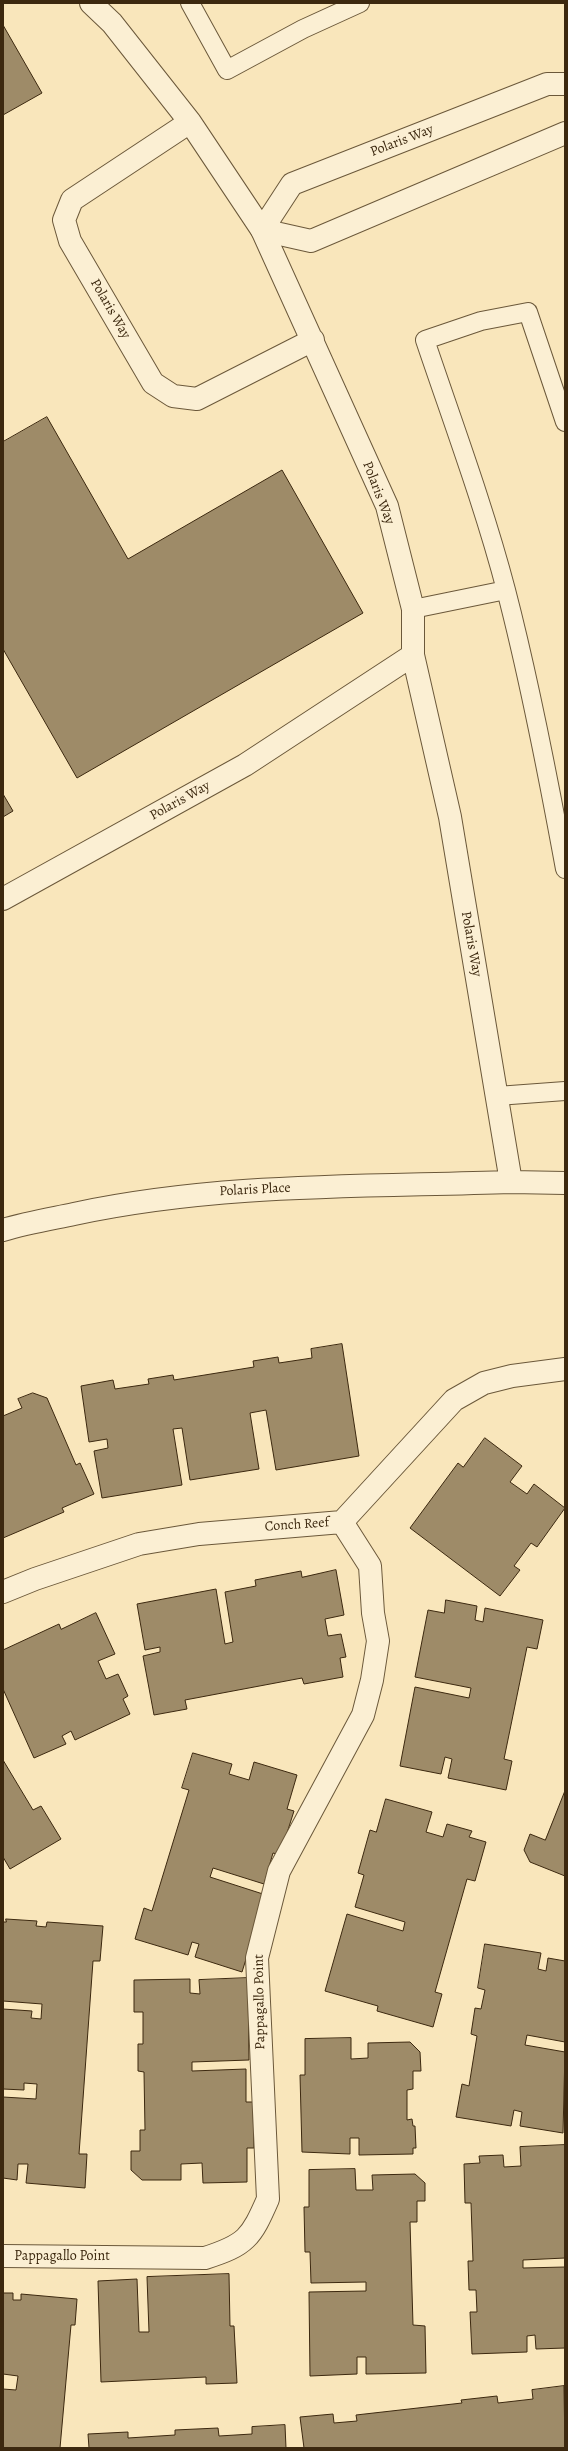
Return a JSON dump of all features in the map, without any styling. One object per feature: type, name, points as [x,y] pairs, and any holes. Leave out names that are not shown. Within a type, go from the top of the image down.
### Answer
[{"type":"street","name":"Polaris Way","points":[[91,3],[112,24],[190,122],[262,230],[387,506],[413,609],[413,655],[450,817],[511,1182]]},
{"type":"street","name":"Polaris Way","points":[[262,230],[292,184],[547,84],[565,84]]},
{"type":"street","name":"Polaris Way","points":[[190,122],[72,200],[64,220],[70,241],[154,383],[173,396],[197,399],[313,340]]},
{"type":"street","points":[[262,230],[311,241],[565,133]]},
{"type":"street","name":"Polaris Way","points":[[3,898],[244,765],[413,655]]},
{"type":"street","points":[[511,1182],[565,1183]]},
{"type":"street","name":"Polaris Place","points":[[3,1230],[111,1206],[211,1192],[312,1187],[511,1182]]},
{"type":"street","name":"Conch Reef","points":[[3,1592],[35,1579],[140,1544],[199,1534],[342,1522],[454,1400],[484,1383],[512,1376],[565,1369]]},
{"type":"street","name":"Pappagallo Point","points":[[3,2256],[205,2258],[234,2249],[255,2229],[268,2199],[257,1958],[279,1871],[363,1715],[372,1680],[378,1641],[373,1612],[370,1566],[342,1522]]},
{"type":"lane","points":[[190,3],[226,70],[303,29],[360,3]]},
{"type":"lane","points":[[565,422],[528,312],[481,321],[425,340],[468,466],[506,590],[552,795],[565,869]]},
{"type":"lane","points":[[413,609],[506,590]]},
{"type":"lane","points":[[497,1096],[565,1091]]},
{"type":"building","points":[[3,25],[42,93],[3,115]]},
{"type":"building","points":[[47,417],[128,559],[282,470],[363,613],[77,778],[3,649],[3,442]]},
{"type":"building","points":[[3,794],[13,811],[3,817]]},
{"type":"building","points":[[342,1344],[359,1456],[276,1470],[266,1410],[250,1413],[259,1469],[190,1480],[182,1428],[173,1429],[182,1485],[102,1498],[94,1451],[108,1448],[107,1439],[89,1442],[81,1386],[113,1380],[115,1389],[149,1384],[148,1379],[173,1375],[174,1380],[254,1367],[253,1361],[278,1357],[279,1363],[312,1358],[311,1349]]},
{"type":"building","points":[[33,1393],[47,1398],[76,1465],[80,1463],[94,1494],[62,1508],[64,1512],[3,1538],[3,1416],[22,1408],[18,1399]]},
{"type":"building","points":[[485,1438],[522,1466],[510,1482],[527,1494],[534,1484],[565,1508],[537,1547],[531,1543],[514,1566],[520,1570],[500,1596],[410,1528],[458,1463],[463,1467]]},
{"type":"building","points":[[336,1570],[344,1615],[325,1619],[328,1636],[341,1634],[346,1657],[340,1658],[343,1677],[304,1684],[302,1678],[185,1700],[187,1709],[154,1715],[143,1656],[160,1652],[160,1647],[145,1650],[137,1604],[216,1589],[225,1644],[233,1642],[225,1592],[256,1586],[255,1580],[301,1571],[302,1577]]},
{"type":"building","points":[[446,1600],[477,1606],[475,1620],[483,1622],[485,1608],[543,1620],[537,1649],[527,1647],[504,1759],[512,1761],[506,1790],[448,1778],[452,1759],[445,1757],[441,1774],[400,1766],[415,1687],[469,1698],[471,1688],[415,1677],[428,1610],[444,1613]]},
{"type":"building","points":[[96,1613],[115,1654],[98,1661],[106,1679],[118,1674],[128,1696],[123,1699],[130,1714],[75,1740],[71,1731],[62,1736],[66,1744],[34,1758],[3,1689],[3,1650],[59,1624],[61,1629]]},
{"type":"building","points":[[193,1753],[232,1764],[229,1774],[249,1780],[254,1762],[297,1775],[287,1809],[294,1811],[280,1855],[273,1853],[264,1884],[213,1868],[210,1877],[266,1895],[242,1972],[195,1957],[199,1944],[192,1942],[188,1955],[135,1939],[144,1908],[152,1911],[189,1790],[182,1788]]},
{"type":"building","points":[[3,1760],[33,1810],[41,1806],[61,1839],[10,1869],[3,1857]]},
{"type":"building","points":[[565,1791],[565,1876],[530,1862],[524,1850],[530,1834],[545,1840]]},
{"type":"building","points":[[386,1799],[432,1812],[426,1832],[443,1837],[447,1824],[472,1831],[469,1837],[486,1842],[475,1881],[467,1879],[435,1992],[442,1994],[433,2027],[377,2011],[378,2006],[325,1991],[347,1914],[403,1931],[405,1922],[355,1907],[364,1875],[358,1873],[370,1830],[376,1832]]},
{"type":"building","points":[[6,1919],[37,1921],[36,1926],[46,1927],[47,1922],[103,1926],[100,1961],[93,1961],[79,2154],[87,2154],[85,2188],[26,2183],[28,2164],[18,2164],[17,2180],[3,2178],[3,2097],[36,2099],[37,2084],[24,2083],[24,2090],[3,2089],[3,2009],[32,2011],[31,2018],[41,2019],[42,2004],[3,2001],[3,1922],[6,1922]]},
{"type":"building","points":[[485,1944],[541,1953],[538,1969],[546,1971],[548,1958],[565,1961],[565,2042],[527,2035],[525,2045],[565,2052],[563,2133],[520,2126],[522,2112],[514,2110],[511,2126],[456,2117],[462,2084],[469,2086],[477,2036],[471,2034],[475,2008],[481,2009],[485,1990],[478,1988]]},
{"type":"building","points":[[248,1978],[249,2060],[192,2062],[192,2071],[246,2069],[246,2102],[253,2102],[254,2148],[247,2148],[247,2182],[203,2183],[202,2163],[181,2164],[181,2180],[142,2180],[131,2170],[131,2151],[140,2151],[140,2130],[145,2130],[144,2072],[138,2071],[138,2044],[143,2044],[143,2012],[134,2012],[134,1980],[190,1979],[190,1993],[200,1994],[199,1980]]},
{"type":"building","points":[[351,2038],[351,2059],[368,2058],[368,2043],[410,2042],[420,2052],[421,2071],[413,2071],[413,2089],[407,2090],[407,2120],[412,2119],[413,2126],[415,2126],[416,2148],[413,2148],[413,2154],[359,2155],[359,2138],[350,2138],[350,2154],[302,2152],[300,2075],[305,2075],[305,2039]]},
{"type":"building","points":[[565,2145],[565,2258],[523,2260],[523,2268],[565,2267],[565,2348],[536,2349],[535,2335],[527,2336],[527,2352],[472,2354],[470,2312],[477,2312],[476,2290],[469,2290],[468,2261],[473,2261],[471,2203],[465,2203],[464,2164],[480,2163],[479,2156],[503,2155],[504,2167],[521,2166],[520,2147]]},
{"type":"building","points":[[355,2169],[356,2190],[373,2190],[372,2175],[415,2174],[425,2183],[425,2201],[417,2201],[417,2222],[410,2222],[413,2325],[425,2326],[426,2373],[366,2374],[366,2357],[357,2357],[357,2374],[310,2376],[309,2292],[366,2291],[366,2282],[311,2283],[310,2252],[305,2252],[304,2207],[309,2207],[309,2170]]},
{"type":"building","points":[[229,2274],[230,2326],[234,2326],[237,2383],[206,2384],[206,2377],[101,2382],[98,2281],[137,2279],[139,2332],[149,2332],[147,2277]]},
{"type":"building","points":[[3,2293],[13,2293],[13,2300],[21,2300],[21,2294],[77,2299],[75,2325],[71,2325],[60,2448],[3,2448],[3,2389],[16,2390],[18,2376],[3,2374]]},
{"type":"building","points":[[564,2386],[565,2448],[304,2448],[300,2417],[333,2414],[334,2423],[357,2421],[356,2415],[462,2403],[461,2400],[497,2396],[498,2403],[533,2399],[532,2390]]},
{"type":"building","points":[[285,2425],[286,2448],[89,2448],[88,2434],[128,2432],[128,2438],[175,2435],[175,2430],[218,2428],[219,2436],[252,2434],[252,2427]]}]
